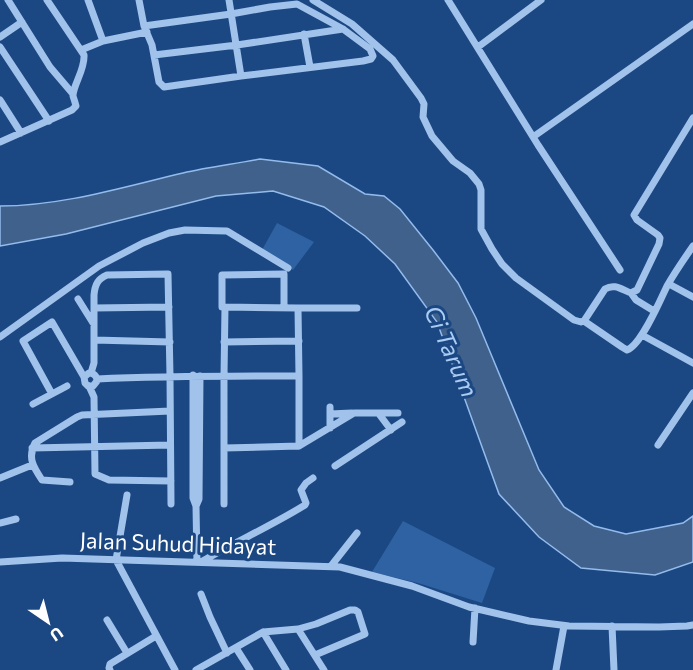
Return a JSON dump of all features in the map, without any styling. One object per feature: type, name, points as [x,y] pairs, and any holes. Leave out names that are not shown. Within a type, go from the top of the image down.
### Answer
[{"type":"street","points":[[0,142],[49,121],[76,106],[73,94],[50,67],[8,0]]},
{"type":"street","points":[[47,0],[84,55],[73,94]]},
{"type":"street","points":[[88,0],[103,41]]},
{"type":"street","points":[[81,50],[145,29],[293,2],[343,29],[370,50],[373,57],[164,87],[159,82],[154,55],[145,29],[139,0]]},
{"type":"street","points":[[229,0],[241,76]]},
{"type":"street","points":[[313,0],[352,24],[393,60],[424,104],[423,117],[432,136],[453,161],[470,173],[479,184],[481,229],[502,264],[516,278],[574,320],[584,321],[627,350],[633,348],[693,246]]},
{"type":"street","points":[[448,0],[533,137],[620,270]]},
{"type":"street","points":[[478,47],[541,0]]},
{"type":"street","points":[[0,37],[22,22]]},
{"type":"street","points":[[533,137],[693,24]]},
{"type":"street","points":[[154,55],[343,29]]},
{"type":"street","points":[[304,34],[310,67]]},
{"type":"street","points":[[0,47],[49,121]]},
{"type":"street","points":[[0,100],[21,134]]},
{"type":"street","points":[[631,293],[637,290],[660,240],[658,234],[637,220],[634,215],[693,118]]},
{"type":"street","points":[[0,337],[99,266],[135,247],[169,233],[185,230],[227,231],[288,268]]},
{"type":"street","points":[[168,274],[171,504]]},
{"type":"street","points":[[84,377],[91,373],[94,363],[94,294],[100,278],[107,275],[178,274]]},
{"type":"street","points":[[284,308],[284,274],[222,275],[222,307],[284,308],[357,308]]},
{"type":"street","points":[[669,284],[693,297]]},
{"type":"street","points":[[584,321],[605,289],[610,286],[631,293],[636,300],[654,311]]},
{"type":"street","points":[[78,299],[94,325]]},
{"type":"street","points":[[94,308],[169,307]]},
{"type":"street","points":[[224,504],[225,307]]},
{"type":"street","points":[[298,308],[299,446]]},
{"type":"street","points":[[52,394],[23,340],[52,322],[84,377],[85,383],[197,375],[299,376]]},
{"type":"street","points":[[642,335],[693,363]]},
{"type":"street","points":[[94,340],[170,342]]},
{"type":"street","points":[[224,342],[298,341]]},
{"type":"street","points":[[91,373],[95,375],[95,474],[109,480],[171,481]]},
{"type":"street","points":[[197,375],[199,499],[196,506],[199,562],[305,505],[301,490],[313,478]]},
{"type":"street","points":[[33,404],[67,386]]},
{"type":"street","points":[[658,445],[693,393]]},
{"type":"street","points":[[330,428],[330,410],[354,413],[398,413]]},
{"type":"street","points":[[70,482],[42,480],[32,465],[32,448],[39,439],[77,417],[94,414],[170,411]]},
{"type":"street","points":[[224,448],[299,446],[354,413]]},
{"type":"street","points":[[379,414],[391,430]]},
{"type":"street","points":[[335,466],[402,422]]},
{"type":"street","points":[[32,448],[170,445]]},
{"type":"street","points":[[0,478],[32,465]]},
{"type":"street","points":[[127,495],[116,560],[173,669]]},
{"type":"street","points":[[0,523],[16,519]]},
{"type":"street","points":[[331,566],[357,533]]},
{"type":"street","name":"Jalan Suhud Hidayat","points":[[0,562],[38,559],[331,566],[354,569],[476,608],[529,621],[564,626],[693,625]]},
{"type":"street","points":[[201,594],[227,653]]},
{"type":"street","points":[[473,642],[476,608]]},
{"type":"street","points":[[196,670],[210,667],[227,653],[263,632],[298,629],[350,610],[358,612],[365,634],[315,655]]},
{"type":"street","points":[[107,620],[127,653]]},
{"type":"street","points":[[555,670],[564,626]]},
{"type":"street","points":[[612,626],[614,670]]},
{"type":"street","points":[[298,629],[324,670]]},
{"type":"street","points":[[263,632],[286,670]]},
{"type":"street","points":[[110,670],[110,664],[156,636]]},
{"type":"street","points":[[236,648],[249,670]]},
{"type":"shaded area","points":[[277,223],[314,242],[293,270],[262,250]]},
{"type":"shaded area","points":[[403,521],[495,568],[482,603],[418,583],[372,572]]},
{"type":"water","name":"Ci Tarum","points":[[260,159],[318,166],[365,194],[384,196],[400,209],[458,283],[476,318],[539,470],[564,507],[594,526],[626,534],[683,523],[693,516],[693,562],[655,575],[581,568],[539,537],[499,494],[437,322],[395,264],[365,236],[324,207],[273,191],[216,196],[66,234],[0,246],[0,206],[69,199],[192,171]]}]
